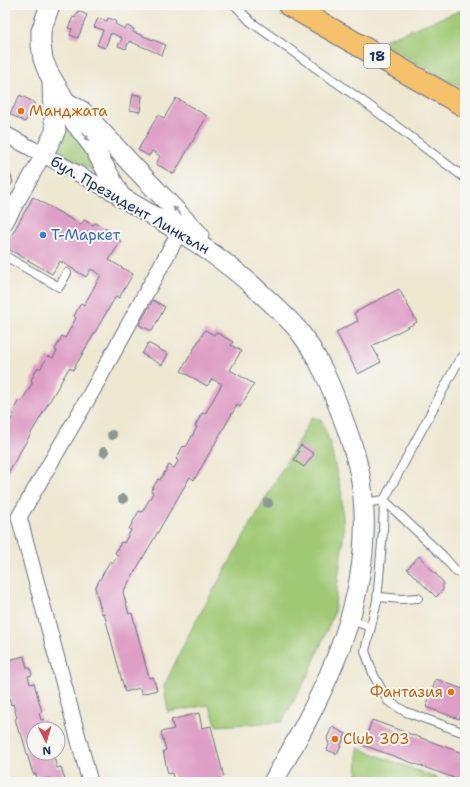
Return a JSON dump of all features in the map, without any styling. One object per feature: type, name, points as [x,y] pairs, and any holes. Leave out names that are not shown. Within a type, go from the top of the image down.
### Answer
[{"type":"highway","name":"18","points":[[289,5],[465,106]]},
{"type":"street","points":[[50,5],[41,32],[43,59],[52,80],[66,102],[72,119],[93,146],[121,197],[130,193],[136,184],[138,174],[136,169]]},
{"type":"street","points":[[5,223],[56,130],[53,114],[52,80]]},
{"type":"street","points":[[66,102],[82,111],[223,260]]},
{"type":"street","name":"бул. Президент Линкълн","points":[[5,134],[180,231],[223,260],[279,309],[298,331],[317,359],[332,390],[354,450],[362,488],[364,536],[358,592],[350,620],[332,670],[312,711],[273,782]]},
{"type":"street","points":[[90,782],[19,517],[90,395],[180,231]]},
{"type":"lane","points":[[235,5],[251,22],[366,104],[465,178]]},
{"type":"lane","points":[[5,256],[59,287],[67,274]]},
{"type":"lane","points":[[465,354],[458,362],[384,500],[378,597],[365,651],[374,676],[388,701],[406,712],[465,733]]},
{"type":"lane","points":[[363,503],[384,500]]},
{"type":"lane","points":[[384,500],[457,572]]},
{"type":"lane","points":[[378,597],[402,599],[418,598]]},
{"type":"lane","points":[[350,620],[371,627]]},
{"type":"green space","points":[[465,9],[465,90],[379,42]]},
{"type":"green space","points":[[67,118],[99,174],[58,151],[58,147],[61,144],[64,135],[63,120]]},
{"type":"green space","points":[[312,417],[321,420],[329,440],[341,491],[344,532],[334,613],[309,673],[282,722],[217,726],[209,705],[168,712],[164,686],[192,628]]},
{"type":"green space","points":[[358,748],[447,782],[357,782]]},
{"type":"building","points":[[78,11],[87,15],[78,38],[70,35],[72,29],[68,28],[73,17],[75,18]]},
{"type":"building","points":[[98,18],[107,21],[108,18],[116,21],[115,24],[125,29],[127,26],[134,29],[133,32],[166,45],[162,55],[129,41],[126,49],[118,46],[122,38],[111,33],[105,48],[97,45],[103,30],[94,27]]},
{"type":"building","points":[[133,94],[142,96],[140,112],[130,110]]},
{"type":"building","points":[[20,95],[35,103],[25,122],[10,114]]},
{"type":"building","points":[[176,98],[207,116],[174,174],[156,164],[160,156],[152,151],[149,156],[138,150],[158,115],[164,118]]},
{"type":"building","points":[[5,168],[9,170],[13,182],[9,188],[5,186]]},
{"type":"building","points":[[33,197],[81,225],[84,220],[93,225],[95,223],[112,232],[110,235],[121,241],[109,260],[133,274],[119,298],[116,296],[73,370],[69,368],[5,478],[5,431],[14,414],[12,413],[19,400],[21,402],[33,382],[31,380],[38,367],[40,369],[48,356],[53,358],[62,336],[65,338],[76,318],[74,316],[81,303],[84,305],[101,275],[91,269],[86,277],[60,261],[52,274],[5,247]]},
{"type":"building","points":[[399,289],[417,322],[372,346],[381,362],[358,374],[336,332],[358,321],[354,313]]},
{"type":"building","points":[[153,300],[165,307],[152,331],[139,325]]},
{"type":"building","points":[[205,330],[214,335],[216,332],[233,342],[231,345],[241,351],[230,370],[254,384],[240,407],[237,405],[194,480],[190,477],[123,592],[129,614],[132,613],[149,678],[153,677],[157,690],[141,694],[140,688],[125,692],[104,613],[102,614],[95,588],[110,561],[113,563],[118,555],[115,553],[121,542],[124,543],[131,530],[129,529],[139,511],[142,512],[153,493],[151,491],[158,479],[160,480],[169,465],[174,468],[178,461],[176,459],[183,446],[186,447],[197,427],[195,426],[202,413],[205,414],[222,384],[212,379],[207,386],[181,371]]},
{"type":"building","points":[[148,343],[168,354],[162,365],[142,354]]},
{"type":"building","points":[[301,445],[314,454],[304,467],[294,460],[299,452],[297,450]]},
{"type":"building","points":[[419,556],[443,582],[443,590],[436,597],[407,569]]},
{"type":"building","points":[[24,656],[27,668],[30,668],[32,675],[28,676],[30,684],[34,683],[42,712],[39,713],[41,720],[44,719],[45,721],[26,721],[26,750],[21,733],[19,733],[15,719],[17,718],[13,704],[11,705],[5,683],[5,661]]},
{"type":"building","points":[[436,679],[465,690],[465,705],[459,719],[426,707]]},
{"type":"building","points":[[199,713],[202,728],[211,726],[224,777],[205,782],[174,782],[172,773],[168,774],[163,751],[166,750],[161,732],[174,729],[171,720]]},
{"type":"building","points":[[372,720],[465,754],[465,782],[363,745]]},
{"type":"building","points":[[332,727],[346,734],[337,754],[327,750],[329,745],[327,738]]},
{"type":"building","points":[[29,761],[55,761],[57,768],[61,767],[65,780],[51,782],[50,778],[38,781],[36,774],[33,774]]},
{"type":"place","name":"Манджата","points":[[21,111]]},
{"type":"place","name":"Т-Маркет","points":[[43,235]]},
{"type":"place","name":"Фантазия","points":[[451,692]]},
{"type":"place","name":"Club 303","points":[[335,739]]}]
